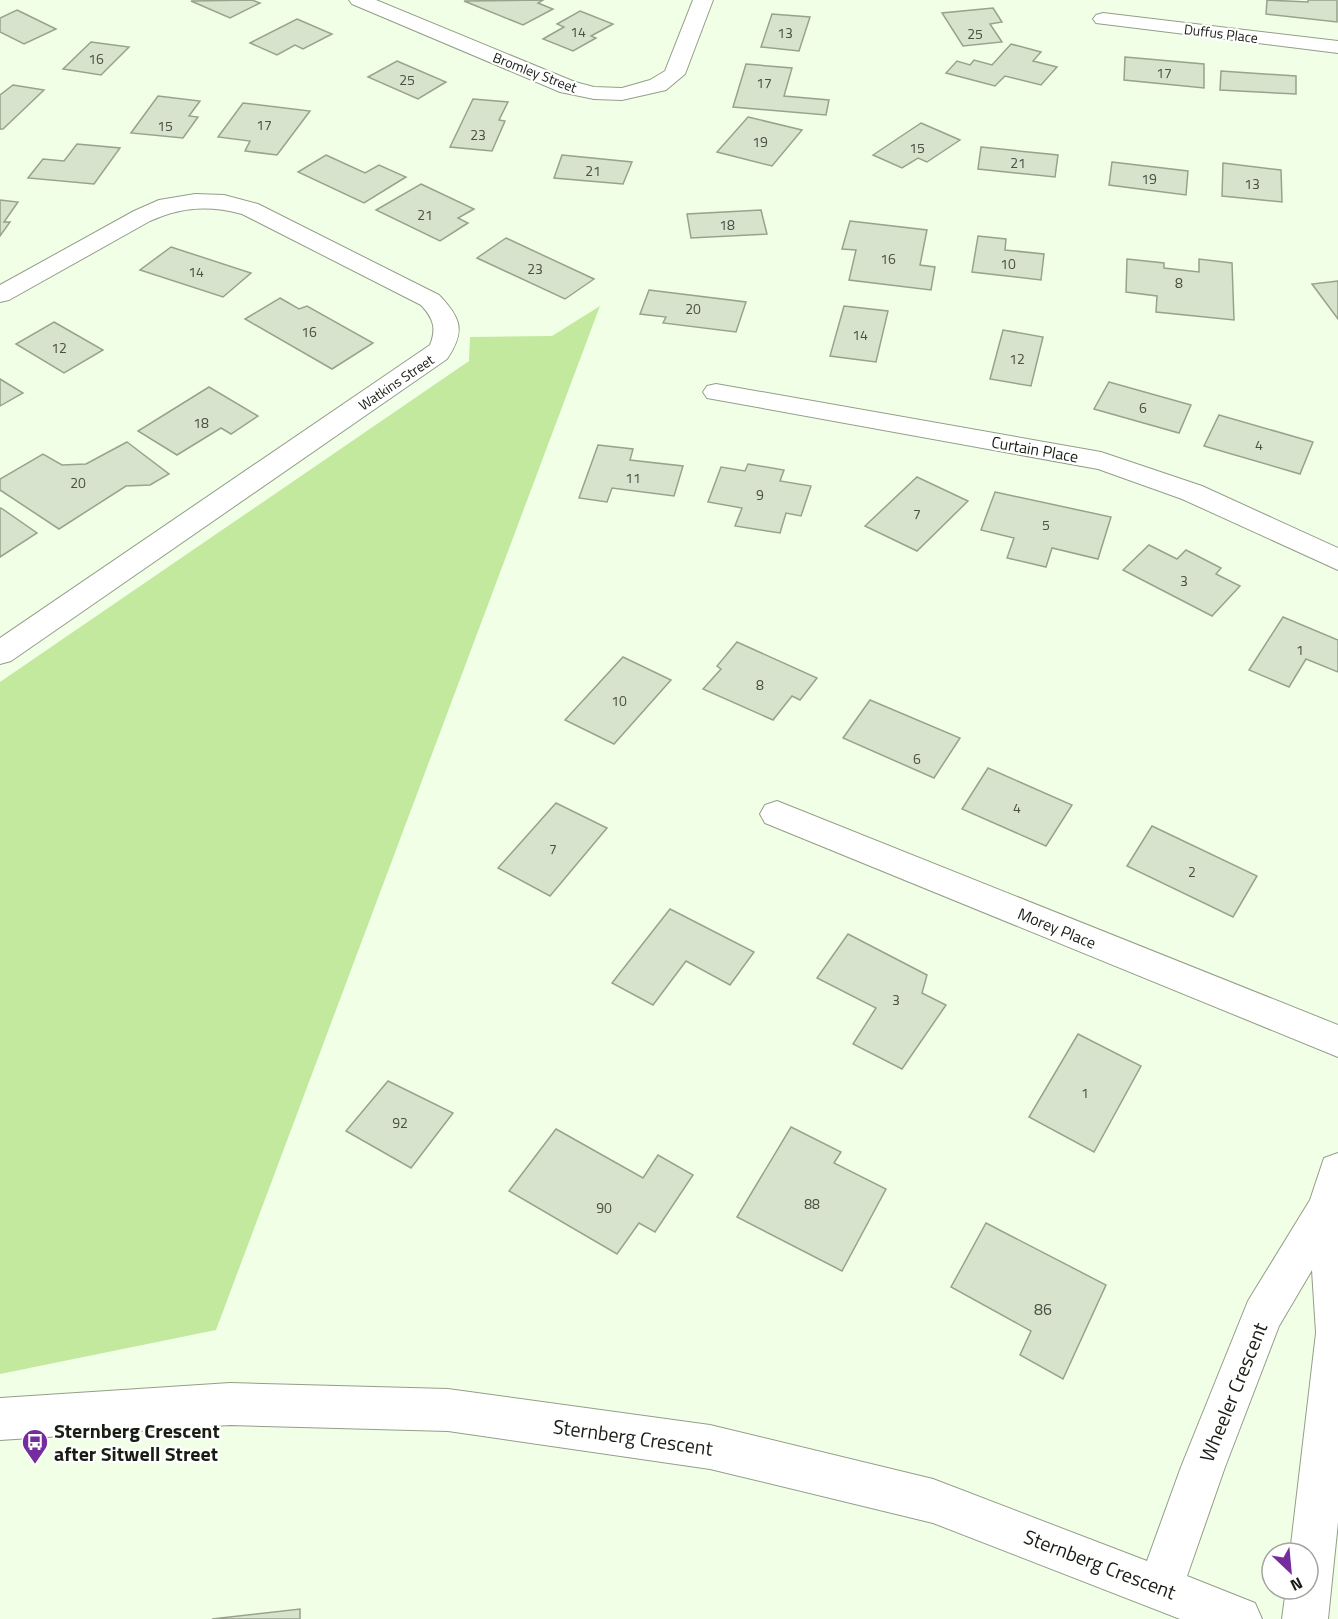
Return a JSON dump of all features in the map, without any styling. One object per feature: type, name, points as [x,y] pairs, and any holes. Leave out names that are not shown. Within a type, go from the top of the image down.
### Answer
[{"type":"street","name":"Bromley Street","points":[[359,0],[568,87],[594,93],[622,94],[658,85],[674,74],[703,0]]},
{"type":"street","name":"Duffus Place","points":[[1103,19],[1338,46]]},
{"type":"street","name":"Watkins Street","points":[[0,295],[142,216],[166,206],[195,201],[224,202],[250,209],[430,300],[442,312],[447,326],[446,340],[438,353],[0,653]]},
{"type":"street","name":"Curtain Place","points":[[716,392],[1138,471],[1209,499],[1338,560]]},
{"type":"street","name":"Morey Place","points":[[777,814],[1338,1041]]},
{"type":"street","name":"Wheeler Crescent","points":[[1160,1587],[1203,1467],[1263,1315],[1333,1189]]},
{"type":"street","name":"Wheeler Crescent","points":[[1305,1619],[1337,1333],[1333,1189]]},
{"type":"street","name":"Sternberg Crescent","points":[[0,1419],[230,1404],[448,1410],[710,1447],[933,1501],[1239,1619]]},
{"type":"green space","points":[[600,306],[216,1330],[0,1374],[0,682],[469,361],[470,337],[552,336]]},
{"type":"building","points":[[252,0],[260,3],[230,18],[191,1]]},
{"type":"building","points":[[543,0],[538,3],[553,9],[523,25],[464,1]]},
{"type":"building","points":[[1267,0],[1308,2],[1308,0],[1337,0],[1337,22],[1266,14]]},
{"type":"building","points":[[993,8],[1002,22],[990,24],[1002,42],[963,46],[942,13]]},
{"type":"building","points":[[17,10],[56,29],[24,44],[0,32],[0,18]]},
{"type":"building","points":[[580,11],[613,24],[591,36],[596,38],[573,51],[543,39],[564,27],[557,24]]},
{"type":"building","points":[[772,14],[810,17],[799,51],[761,47]]},
{"type":"building","points":[[297,19],[332,34],[303,49],[295,45],[277,55],[250,43]]},
{"type":"building","points":[[91,42],[129,47],[101,75],[63,69]]},
{"type":"building","points":[[1011,44],[1041,52],[1033,61],[1057,67],[1041,85],[1005,76],[995,86],[946,73],[957,61],[970,65],[974,60],[992,65]]},
{"type":"building","points":[[1125,57],[1204,64],[1204,88],[1124,80]]},
{"type":"building","points":[[397,61],[446,82],[418,99],[368,77]]},
{"type":"building","points":[[746,64],[792,68],[784,96],[829,100],[826,115],[733,107]]},
{"type":"building","points":[[1221,71],[1296,76],[1296,94],[1220,90]]},
{"type":"building","points":[[13,85],[44,90],[3,129],[0,129],[0,95]]},
{"type":"building","points":[[158,96],[200,101],[189,116],[198,117],[183,138],[131,133]]},
{"type":"building","points":[[473,99],[508,102],[499,120],[505,121],[492,151],[450,147]]},
{"type":"building","points":[[243,103],[310,111],[277,155],[245,151],[250,141],[218,137]]},
{"type":"building","points":[[748,117],[802,130],[772,166],[717,152]]},
{"type":"building","points":[[921,123],[960,140],[927,162],[918,158],[902,168],[873,155]]},
{"type":"building","points":[[77,144],[120,148],[94,184],[28,178],[43,159],[64,161]]},
{"type":"building","points":[[981,147],[1058,155],[1055,177],[978,169]]},
{"type":"building","points":[[326,155],[365,173],[379,165],[406,177],[364,203],[298,172]]},
{"type":"building","points":[[562,155],[632,162],[623,184],[554,178]]},
{"type":"building","points":[[1112,162],[1188,171],[1186,195],[1109,185]]},
{"type":"building","points":[[1223,163],[1281,170],[1282,202],[1222,196]]},
{"type":"building","points":[[421,184],[474,209],[458,218],[468,223],[440,241],[376,210]]},
{"type":"building","points":[[0,200],[18,202],[4,222],[10,222],[0,236]]},
{"type":"building","points":[[761,210],[767,234],[691,238],[687,214]]},
{"type":"building","points":[[850,221],[927,230],[920,265],[935,267],[931,290],[849,280],[856,250],[842,249]]},
{"type":"building","points":[[978,236],[1006,239],[1005,250],[1044,254],[1041,280],[972,272]]},
{"type":"building","points":[[506,238],[594,279],[565,299],[477,258]]},
{"type":"building","points":[[171,247],[251,273],[223,297],[140,270]]},
{"type":"building","points":[[1127,259],[1164,263],[1164,268],[1199,272],[1199,259],[1232,263],[1234,320],[1156,312],[1157,296],[1126,292]]},
{"type":"building","points":[[1338,281],[1338,319],[1312,284]]},
{"type":"building","points":[[649,290],[746,302],[736,332],[663,323],[666,317],[640,314]]},
{"type":"building","points":[[280,298],[299,309],[307,306],[373,343],[332,369],[245,319]]},
{"type":"building","points":[[844,306],[888,311],[876,362],[830,356]]},
{"type":"building","points":[[54,322],[103,350],[64,373],[16,344]]},
{"type":"building","points":[[1003,330],[1043,337],[1031,386],[990,379]]},
{"type":"building","points":[[0,379],[23,393],[0,406]]},
{"type":"building","points":[[1109,382],[1191,405],[1179,433],[1094,409]]},
{"type":"building","points":[[209,387],[258,416],[231,434],[221,428],[177,455],[138,431]]},
{"type":"building","points":[[1219,415],[1313,442],[1300,474],[1204,446]]},
{"type":"building","points":[[127,442],[169,474],[150,485],[126,486],[59,529],[0,490],[0,479],[43,454],[62,465],[86,464]]},
{"type":"building","points":[[598,445],[633,449],[630,460],[683,466],[674,496],[612,488],[607,502],[579,498]]},
{"type":"building","points":[[748,464],[784,470],[780,481],[811,486],[801,516],[786,513],[780,533],[735,526],[742,508],[708,502],[721,467],[745,471]]},
{"type":"building","points":[[917,477],[968,501],[917,551],[865,526]]},
{"type":"building","points":[[995,492],[1111,517],[1098,559],[1052,548],[1046,567],[1007,558],[1014,538],[981,530]]},
{"type":"building","points":[[0,509],[37,533],[0,557]]},
{"type":"building","points":[[1149,545],[1177,559],[1186,550],[1221,568],[1216,574],[1240,586],[1212,616],[1123,570]]},
{"type":"building","points":[[1283,617],[1338,640],[1338,672],[1306,659],[1289,687],[1249,670]]},
{"type":"building","points":[[737,642],[817,678],[800,700],[792,696],[773,720],[703,689],[721,669],[717,666]]},
{"type":"building","points":[[623,657],[671,680],[614,744],[565,720]]},
{"type":"building","points":[[870,700],[960,738],[934,778],[843,738]]},
{"type":"building","points":[[988,768],[1072,805],[1046,846],[962,809]]},
{"type":"building","points":[[556,803],[607,828],[550,896],[498,868]]},
{"type":"building","points":[[1152,826],[1257,876],[1233,917],[1127,866]]},
{"type":"building","points":[[670,909],[754,952],[730,985],[686,961],[653,1005],[612,983]]},
{"type":"building","points":[[848,934],[927,975],[922,993],[946,1005],[902,1069],[853,1044],[876,1008],[817,978]]},
{"type":"building","points":[[1078,1034],[1141,1066],[1094,1152],[1029,1117]]},
{"type":"building","points":[[388,1081],[453,1113],[411,1168],[346,1131]]},
{"type":"building","points":[[791,1127],[841,1152],[834,1163],[886,1189],[842,1271],[737,1217]]},
{"type":"building","points":[[556,1129],[643,1178],[658,1155],[693,1175],[655,1232],[639,1223],[617,1254],[509,1191]]},
{"type":"building","points":[[986,1223],[1106,1285],[1063,1379],[1020,1355],[1031,1331],[951,1287]]},
{"type":"building","points":[[300,1609],[300,1619],[212,1619]]},
{"type":"place","name":"Sternberg Crescent after Sitwell Street","points":[[35,1465]]}]
